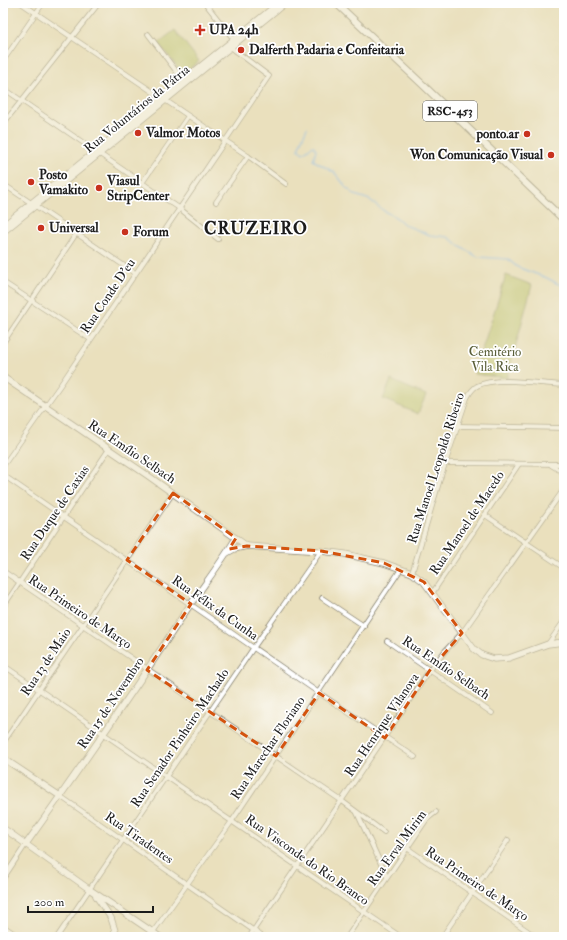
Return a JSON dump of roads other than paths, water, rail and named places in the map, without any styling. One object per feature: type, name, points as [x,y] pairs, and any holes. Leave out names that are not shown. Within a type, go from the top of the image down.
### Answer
[{"type":"highway","name":"RSC-453","points":[[336,3],[564,220]]},
{"type":"main road","name":"Rua Voluntários da Pátria","points":[[235,41],[279,3]]},
{"type":"main road","name":"Rua Voluntários da Pátria","points":[[4,228],[228,46],[285,3]]},
{"type":"main road","name":"Rua Voluntários da Pátria","points":[[163,99],[183,80],[217,59],[228,46]]},
{"type":"main road","name":"Rua Emílio Selbach","points":[[3,377],[173,493],[247,546]]},
{"type":"main road","name":"Rua 15 de Novembro","points":[[26,844],[147,670],[236,538]]},
{"type":"main road","points":[[227,553],[234,549],[247,546],[321,551],[345,554],[384,563],[412,573],[424,582],[433,592],[474,649],[482,655],[494,658],[508,658],[548,644],[564,642]]},
{"type":"main road","name":"Rua Tiradentes","points":[[3,758],[60,796]]},
{"type":"main road","points":[[3,828],[112,904],[152,935],[160,937]]},
{"type":"main road","points":[[92,891],[111,918],[117,937]]},
{"type":"main road","points":[[107,911],[109,906],[112,904]]},
{"type":"street","points":[[21,3],[248,156],[286,184]]},
{"type":"street","points":[[3,61],[43,3]]},
{"type":"street","points":[[3,124],[99,3]]},
{"type":"street","points":[[205,3],[235,41]]},
{"type":"street","points":[[148,34],[183,80]]},
{"type":"street","name":"Rua Conde D'eu","points":[[3,466],[45,407],[269,76],[228,46]]},
{"type":"street","points":[[3,88],[142,182],[179,208],[218,239]]},
{"type":"street","points":[[142,182],[188,116]]},
{"type":"street","points":[[216,202],[248,156]]},
{"type":"street","points":[[3,184],[135,273]]},
{"type":"street","points":[[3,343],[76,234]]},
{"type":"street","points":[[3,282],[90,339]]},
{"type":"street","name":"Rua Manoel Leopoldo Ribeiro","points":[[412,573],[441,476],[467,398],[471,391],[477,386],[488,382],[502,381],[564,385]]},
{"type":"street","points":[[458,426],[564,428]]},
{"type":"street","name":"Rua Duque de Caxias","points":[[3,607],[109,449]]},
{"type":"street","points":[[446,462],[564,464]]},
{"type":"street","name":"Rua Manoel de Macedo","points":[[433,592],[519,464]]},
{"type":"street","points":[[551,464],[564,473]]},
{"type":"street","name":"Rua Félix da Cunha","points":[[3,475],[319,693],[415,757]]},
{"type":"street","name":"Rua Henrique Vilanova","points":[[249,937],[430,670],[462,633],[564,489]]},
{"type":"street","name":"Rua 13 de Maio","points":[[3,743],[173,493]]},
{"type":"street","points":[[485,515],[564,568]]},
{"type":"street","name":"Rua Senador Pinheiro Machado","points":[[57,937],[92,891],[123,840],[321,551]]},
{"type":"street","name":"Rua Marechar Floriano","points":[[152,935],[232,821],[401,569]]},
{"type":"street","name":"Rua Primeiro de Março","points":[[3,571],[342,801],[384,832]]},
{"type":"street","points":[[322,598],[364,626]]},
{"type":"street","points":[[548,644],[564,620]]},
{"type":"street","name":"Rua Emílio Selbach","points":[[387,641],[492,712]]},
{"type":"street","name":"Rua Visconde do Rio Branco","points":[[3,665],[401,937]]},
{"type":"street","name":"Rua Tiradentes","points":[[60,796],[263,937]]},
{"type":"street","points":[[356,811],[387,878]]},
{"type":"street","name":"Rua Erval Mirim","points":[[346,937],[427,819],[436,812]]},
{"type":"street","points":[[442,937],[508,840]]},
{"type":"street","name":"Rua 15 de Novembro","points":[[3,879],[26,844]]},
{"type":"street","name":"Rua Primeiro de Março","points":[[407,848],[535,936]]},
{"type":"street","points":[[3,926],[20,937]]},
{"type":"waterway","points":[[307,128],[299,146],[299,150],[303,153],[314,146],[316,150],[313,160],[335,173],[347,188],[355,195],[370,200],[405,225],[430,235],[448,237],[478,257],[508,259],[517,267],[547,278],[558,284],[564,285]]},
{"type":"place","name":"UPA 24h","points":[[200,30]]},
{"type":"place","name":"Dalferth Padaria e Confeitaria","points":[[241,50]]},
{"type":"place","name":"Valmor Motos","points":[[138,133]]},
{"type":"place","name":"ponto.ar","points":[[527,134]]},
{"type":"place","name":"Won Comunicação Visual","points":[[551,155]]},
{"type":"place","name":"Posto Vamakito","points":[[31,182]]},
{"type":"place","name":"Viasul StripCenter","points":[[99,188]]},
{"type":"place","name":"Universal","points":[[41,228]]},
{"type":"place","name":"Forum","points":[[125,232]]},
{"type":"district","name":"CRUZEIRO","points":[[256,228]]},
{"type":"park label","name":"Cemitério Vila Rica","points":[[495,360]]}]
